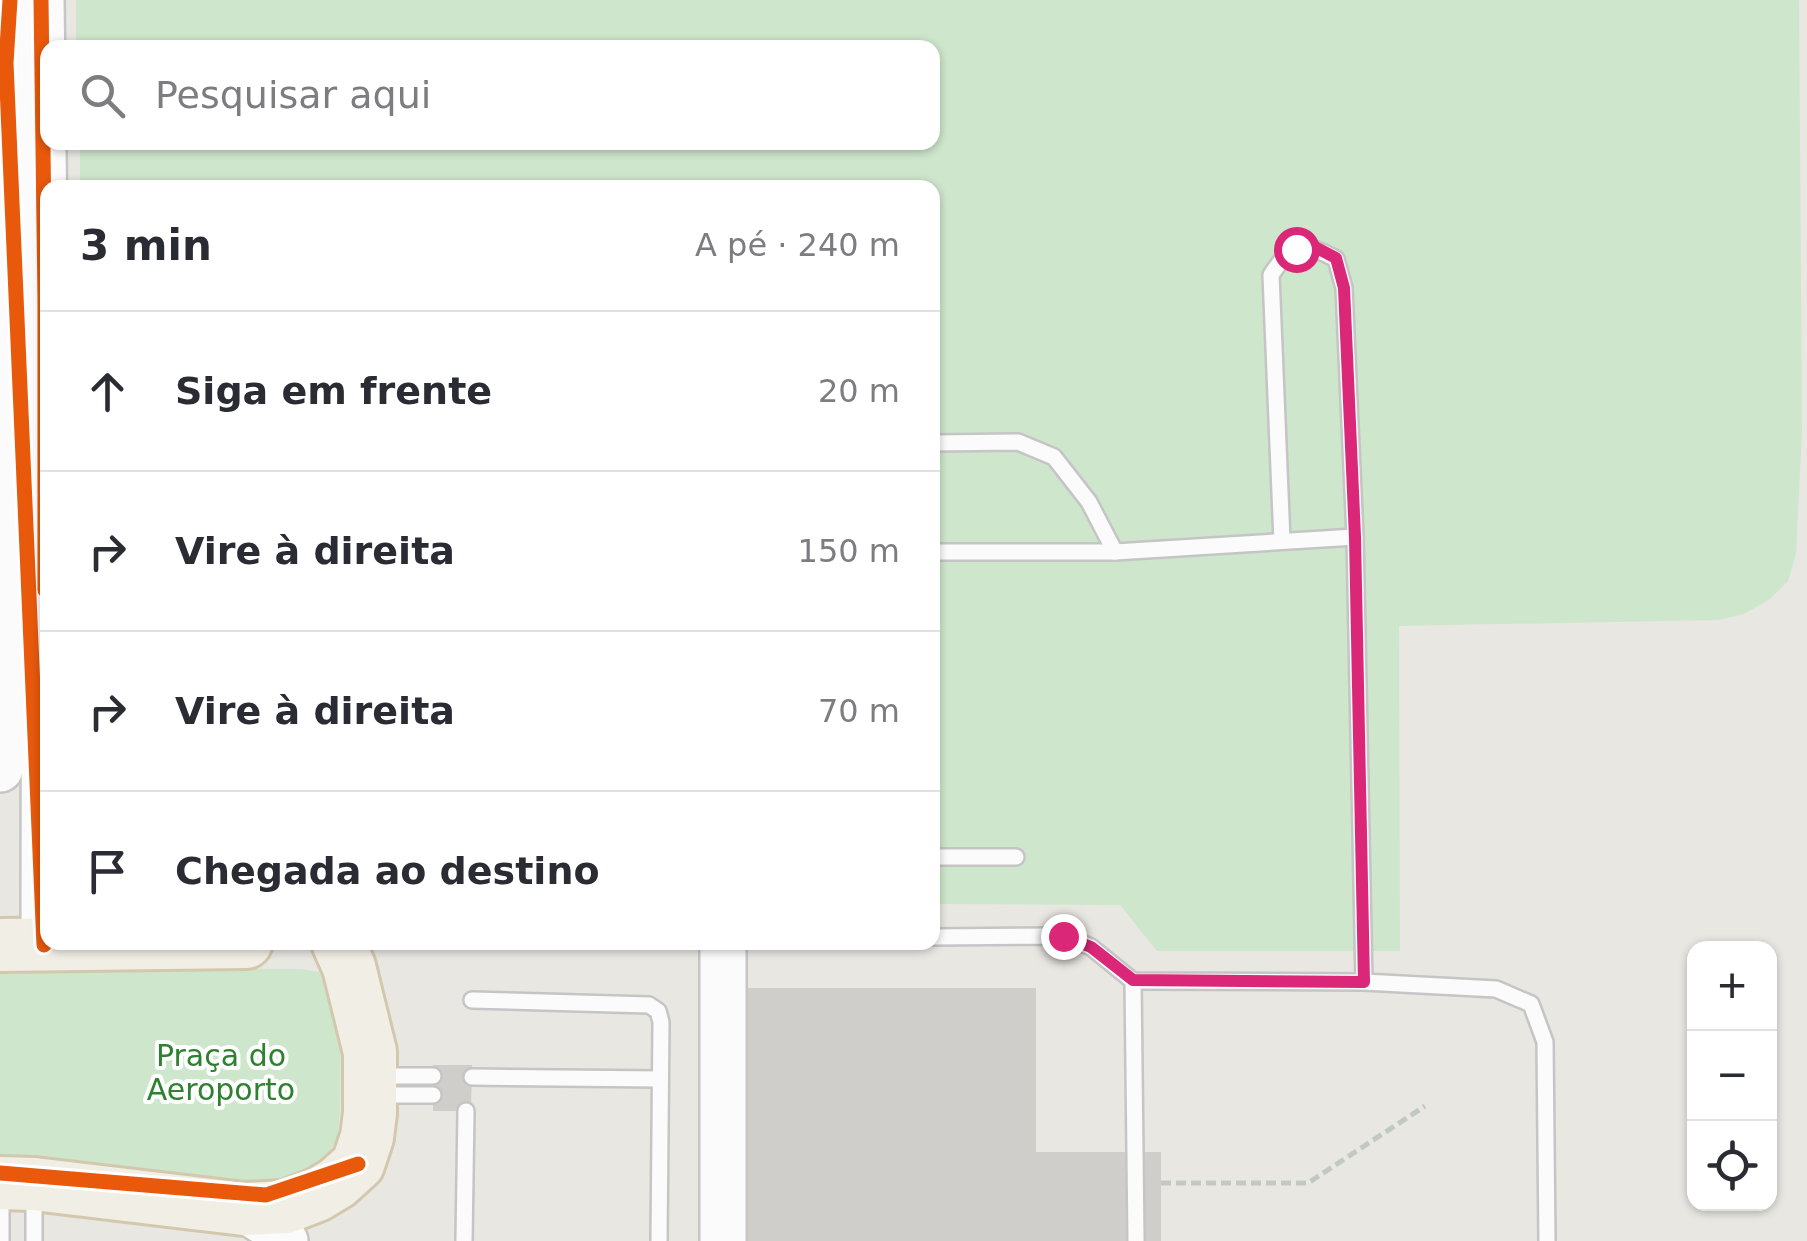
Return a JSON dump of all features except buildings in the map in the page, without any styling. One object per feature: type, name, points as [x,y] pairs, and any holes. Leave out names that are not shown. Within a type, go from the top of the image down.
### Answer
[{"type":"main road","points":[[12,1183],[244,1209],[286,1207],[337,1183],[358,1164],[367,1137],[370,1086],[370,1052],[341,950]]},
{"type":"street","points":[[0,769],[33,298],[6,0]]},
{"type":"street","points":[[22,945],[41,0]]},
{"type":"street","points":[[723,950],[723,1241]]},
{"type":"street","points":[[244,1209],[269,1224],[285,1241]]},
{"type":"lane","points":[[1282,541],[1271,276],[1284,256],[1296,249],[1315,247],[1336,258],[1344,288],[1355,537],[1364,982]]},
{"type":"lane","points":[[940,443],[1018,442],[1054,457],[1090,502],[1115,552]]},
{"type":"lane","points":[[940,552],[1115,552],[1355,537]]},
{"type":"lane","points":[[940,857],[1016,857]]},
{"type":"lane","points":[[940,937],[1063,936],[1091,947],[1133,980],[1364,982],[1496,990],[1530,1004],[1545,1042],[1547,1241]]},
{"type":"lane","points":[[1133,980],[1136,1241]]},
{"type":"lane","points":[[472,1000],[649,1005],[658,1010],[659,1241]]},
{"type":"lane","points":[[370,1086],[432,1076]]},
{"type":"lane","points":[[472,1076],[660,1079]]},
{"type":"lane","points":[[370,1086],[432,1095]]},
{"type":"lane","points":[[464,1241],[466,1111]]},
{"type":"lane","points":[[1,1241],[12,1183]]},
{"type":"lane","points":[[12,1183],[34,1241]]},
{"type":"path","points":[[1160,1183],[1308,1184],[1425,1106]]},
{"type":"green space","points":[[76,0],[1799,0],[1802,432],[1796,554],[1788,581],[1770,599],[1744,614],[1718,620],[1399,626],[1400,951],[1157,951],[1120,905],[940,904],[940,180],[80,180],[80,150],[940,150],[940,40],[76,40]]},
{"type":"green space","name":"Praça do Aeroporto","points":[[0,968],[319,972],[327,979],[341,1038],[337,1139],[324,1161],[285,1184],[0,1158]]},
{"type":"cycle path","points":[[10,0],[6,63],[40,852]]},
{"type":"cycle path","points":[[41,0],[42,40]]},
{"type":"cycle path","points":[[43,150],[43,180]]},
{"type":"cycle path","points":[[0,1173],[266,1195],[358,1164]]},
{"type":"route","points":[[1063,936],[1091,947],[1133,980],[1364,982],[1355,537],[1344,288],[1336,258],[1315,247],[1296,249]]}]
